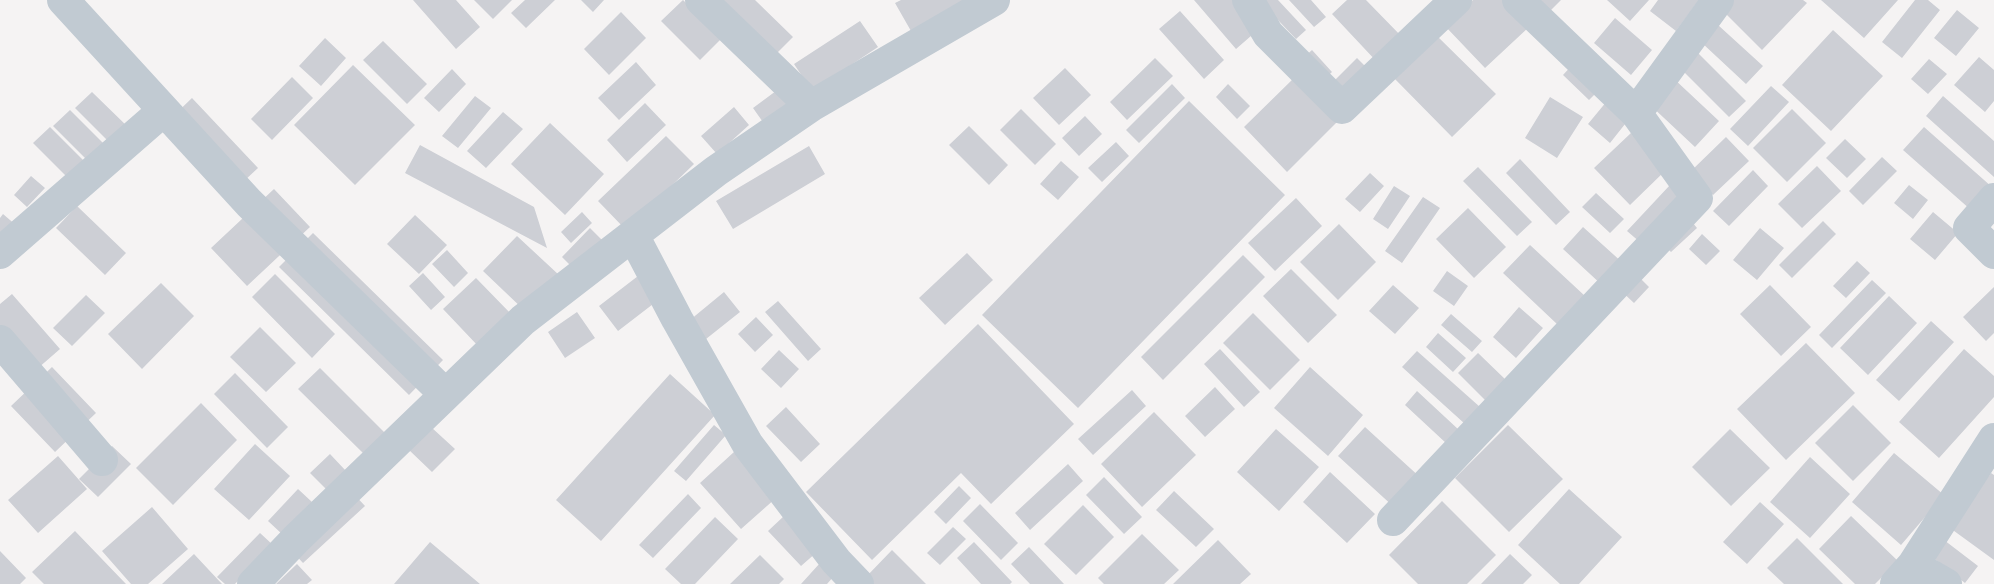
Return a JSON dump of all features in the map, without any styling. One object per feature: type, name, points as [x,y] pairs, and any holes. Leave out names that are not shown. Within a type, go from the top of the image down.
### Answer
[{"type":"street","points":[[63,0],[249,203],[446,394]]},
{"type":"street","points":[[701,0],[811,106]]},
{"type":"street","points":[[253,584],[523,320],[634,237],[716,171],[811,106],[994,0]]},
{"type":"street","points":[[1248,0],[1268,34],[1342,108],[1456,0]]},
{"type":"street","points":[[1393,520],[1697,198],[1636,113],[1518,0]]},
{"type":"street","points":[[1636,113],[1718,0]]},
{"type":"street","points":[[0,253],[163,111]]},
{"type":"street","points":[[1994,199],[1969,228],[1994,253]]},
{"type":"street","points":[[634,237],[676,319],[748,445],[836,561],[858,584]]},
{"type":"street","points":[[0,341],[102,460]]},
{"type":"street","points":[[1946,584],[1905,575],[1994,439]]},
{"type":"building","points":[[413,0],[456,0],[480,27],[456,49]]},
{"type":"building","points":[[474,0],[512,0],[493,19]]},
{"type":"building","points":[[525,0],[555,0],[526,28],[511,13]]},
{"type":"building","points":[[581,0],[604,0],[593,12]]},
{"type":"building","points":[[683,0],[722,38],[700,60],[661,21]]},
{"type":"building","points":[[714,0],[755,0],[793,37],[773,57]]},
{"type":"building","points":[[901,0],[964,0],[911,31],[895,3]]},
{"type":"building","points":[[1194,0],[1234,0],[1259,29],[1236,49]]},
{"type":"building","points":[[1259,0],[1278,0],[1306,30],[1296,39]]},
{"type":"building","points":[[1289,0],[1311,0],[1326,17],[1314,27]]},
{"type":"building","points":[[1347,0],[1366,0],[1404,39],[1378,63],[1332,14]]},
{"type":"building","points":[[1473,0],[1503,0],[1529,27],[1485,68],[1445,26]]},
{"type":"building","points":[[1538,0],[1561,0],[1550,11]]},
{"type":"building","points":[[1607,0],[1649,0],[1630,21]]},
{"type":"building","points":[[1658,0],[1699,0],[1676,31],[1650,11]]},
{"type":"building","points":[[1733,0],[1803,0],[1807,3],[1762,50],[1723,11]]},
{"type":"building","points":[[1821,0],[1898,0],[1864,38]]},
{"type":"building","points":[[1915,0],[1928,0],[1940,10],[1902,58],[1882,42]]},
{"type":"building","points":[[1957,10],[1979,28],[1956,56],[1934,38]]},
{"type":"building","points":[[1180,11],[1224,60],[1204,79],[1159,29]]},
{"type":"building","points":[[621,12],[646,38],[609,75],[584,49]]},
{"type":"building","points":[[1615,18],[1652,50],[1631,75],[1594,43]]},
{"type":"building","points":[[860,21],[878,47],[812,91],[794,64]]},
{"type":"building","points":[[1718,25],[1763,66],[1746,84],[1702,43]]},
{"type":"building","points":[[1833,30],[1883,76],[1831,131],[1782,85]]},
{"type":"building","points":[[1436,35],[1496,94],[1452,137],[1393,77]]},
{"type":"building","points":[[325,38],[346,58],[321,86],[299,66]]},
{"type":"building","points":[[383,41],[427,84],[407,104],[363,60]]},
{"type":"building","points":[[1312,50],[1332,72],[1321,82],[1301,60]]},
{"type":"building","points":[[1698,53],[1746,101],[1729,117],[1682,70]]},
{"type":"building","points":[[1979,57],[1994,70],[1994,101],[1985,112],[1954,85]]},
{"type":"building","points":[[1155,58],[1173,76],[1127,120],[1110,102]]},
{"type":"building","points":[[1357,58],[1370,71],[1346,95],[1333,82]]},
{"type":"building","points":[[1929,59],[1947,74],[1928,94],[1911,79]]},
{"type":"building","points":[[636,62],[656,85],[619,120],[598,98]]},
{"type":"building","points":[[1574,63],[1600,89],[1589,100],[1563,75]]},
{"type":"building","points":[[353,65],[415,125],[355,185],[294,125]]},
{"type":"building","points":[[1065,68],[1091,95],[1059,125],[1033,98]]},
{"type":"building","points":[[452,69],[466,84],[439,112],[424,98]]},
{"type":"building","points":[[292,77],[313,98],[272,140],[251,119]]},
{"type":"building","points":[[1295,77],[1338,121],[1287,172],[1244,127]]},
{"type":"building","points":[[1672,77],[1719,121],[1695,147],[1648,103]]},
{"type":"building","points":[[1172,84],[1185,98],[1139,143],[1126,130]]},
{"type":"building","points":[[1228,84],[1250,106],[1237,119],[1216,97]]},
{"type":"building","points":[[1771,86],[1789,102],[1748,146],[1730,129]]},
{"type":"building","points":[[780,88],[792,105],[765,125],[753,108]]},
{"type":"building","points":[[92,92],[130,129],[113,146],[75,108]]},
{"type":"building","points":[[475,96],[491,108],[458,148],[442,136]]},
{"type":"building","points":[[1943,96],[1994,141],[1994,177],[1926,116]]},
{"type":"building","points":[[1550,97],[1583,117],[1557,158],[1525,138]]},
{"type":"building","points":[[192,98],[258,168],[230,194],[165,124]]},
{"type":"building","points":[[1189,101],[1285,195],[1078,408],[982,315]]},
{"type":"building","points":[[1607,101],[1629,119],[1610,143],[1588,124]]},
{"type":"building","points":[[645,103],[666,125],[627,162],[607,140]]},
{"type":"building","points":[[734,107],[749,125],[717,154],[701,136]]},
{"type":"building","points":[[1021,109],[1056,144],[1035,165],[1000,130]]},
{"type":"building","points":[[1792,109],[1826,143],[1787,182],[1753,148]]},
{"type":"building","points":[[70,110],[107,147],[91,164],[53,126]]},
{"type":"building","points":[[503,112],[523,129],[486,168],[467,151]]},
{"type":"building","points":[[1085,116],[1102,134],[1079,156],[1062,138]]},
{"type":"building","points":[[550,123],[604,174],[565,215],[511,164]]},
{"type":"building","points":[[969,126],[1008,165],[989,185],[949,145]]},
{"type":"building","points":[[50,127],[88,165],[71,181],[33,143]]},
{"type":"building","points":[[1924,127],[1992,187],[1971,210],[1903,150]]},
{"type":"building","points":[[1631,133],[1666,170],[1630,205],[1594,168]]},
{"type":"building","points":[[666,136],[694,164],[626,230],[598,201]]},
{"type":"building","points":[[1726,137],[1749,161],[1713,195],[1690,172]]},
{"type":"building","points":[[1845,139],[1866,159],[1847,178],[1826,158]]},
{"type":"building","points":[[1116,142],[1129,156],[1102,182],[1088,168]]},
{"type":"building","points":[[420,145],[534,207],[547,248],[405,173]]},
{"type":"building","points":[[809,146],[825,174],[733,229],[716,201]]},
{"type":"building","points":[[1882,157],[1897,171],[1863,205],[1849,191]]},
{"type":"building","points":[[1520,159],[1570,212],[1556,225],[1506,173]]},
{"type":"building","points":[[1061,161],[1079,177],[1058,200],[1040,184]]},
{"type":"building","points":[[1817,166],[1841,191],[1802,228],[1778,204]]},
{"type":"building","points":[[1478,167],[1532,222],[1517,236],[1463,181]]},
{"type":"building","points":[[1753,170],[1768,186],[1729,226],[1713,211]]},
{"type":"building","points":[[1370,173],[1384,186],[1360,212],[1345,199]]},
{"type":"building","points":[[31,176],[45,188],[27,207],[14,195]]},
{"type":"building","points":[[1670,185],[1683,197],[1641,243],[1627,231]]},
{"type":"building","points":[[1909,185],[1928,200],[1913,219],[1894,203]]},
{"type":"building","points":[[1394,186],[1410,196],[1388,229],[1373,219]]},
{"type":"building","points":[[274,189],[310,227],[247,286],[211,248]]},
{"type":"building","points":[[1596,193],[1624,219],[1610,233],[1582,207]]},
{"type":"building","points":[[1423,197],[1440,208],[1402,263],[1385,251]]},
{"type":"building","points":[[1296,198],[1322,226],[1275,271],[1248,243]]},
{"type":"building","points":[[77,206],[126,253],[105,275],[56,228]]},
{"type":"building","points":[[1468,208],[1506,247],[1474,278],[1436,239]]},
{"type":"building","points":[[582,212],[592,223],[571,243],[561,232]]},
{"type":"building","points":[[1933,212],[1958,233],[1935,260],[1910,239]]},
{"type":"building","points":[[3,214],[17,226],[0,244],[0,218]]},
{"type":"building","points":[[415,215],[447,245],[419,274],[387,244]]},
{"type":"building","points":[[1688,217],[1697,228],[1671,252],[1661,242]]},
{"type":"building","points":[[1823,221],[1836,234],[1792,278],[1779,265]]},
{"type":"building","points":[[1339,224],[1376,262],[1338,300],[1300,262]]},
{"type":"building","points":[[1583,227],[1624,264],[1603,286],[1563,249]]},
{"type":"building","points":[[590,228],[605,243],[577,272],[562,257]]},
{"type":"building","points":[[1760,228],[1784,248],[1757,280],[1733,260]]},
{"type":"building","points":[[313,233],[443,360],[409,395],[279,267]]},
{"type":"building","points":[[1702,234],[1720,251],[1706,265],[1689,249]]},
{"type":"building","points":[[517,236],[559,275],[525,311],[483,271]]},
{"type":"building","points":[[1530,245],[1585,296],[1558,325],[1503,273]]},
{"type":"building","points":[[447,250],[468,273],[454,287],[432,264]]},
{"type":"building","points":[[967,253],[993,280],[945,325],[919,298]]},
{"type":"building","points":[[1243,255],[1265,277],[1163,380],[1141,357]]},
{"type":"building","points":[[1857,261],[1870,273],[1846,298],[1833,286]]},
{"type":"building","points":[[1291,269],[1337,315],[1308,343],[1263,296]]},
{"type":"building","points":[[1447,271],[1468,286],[1454,306],[1433,291]]},
{"type":"building","points":[[1634,272],[1649,287],[1634,303],[1618,288]]},
{"type":"building","points":[[423,273],[445,297],[431,310],[409,286]]},
{"type":"building","points":[[275,274],[335,334],[312,358],[252,297]]},
{"type":"building","points":[[638,276],[657,301],[618,331],[599,306]]},
{"type":"building","points":[[476,278],[512,315],[479,347],[443,309]]},
{"type":"building","points":[[1872,280],[1886,293],[1832,348],[1819,335]]},
{"type":"building","points":[[161,283],[194,316],[142,369],[108,334]]},
{"type":"building","points":[[1393,285],[1419,308],[1395,334],[1369,311]]},
{"type":"building","points":[[1770,285],[1811,327],[1781,356],[1740,314]]},
{"type":"building","points":[[1994,287],[1994,333],[1986,341],[1963,317]]},
{"type":"building","points":[[724,292],[740,312],[706,339],[690,320]]},
{"type":"building","points":[[12,294],[60,349],[37,369],[0,326],[0,304]]},
{"type":"building","points":[[86,295],[105,313],[72,346],[53,328]]},
{"type":"building","points":[[1889,296],[1917,323],[1868,375],[1840,348]]},
{"type":"building","points":[[778,301],[821,349],[808,361],[765,312]]},
{"type":"building","points":[[1519,307],[1543,328],[1516,358],[1493,337]]},
{"type":"building","points":[[577,312],[595,338],[565,358],[548,332]]},
{"type":"building","points":[[1253,313],[1300,360],[1270,390],[1223,343]]},
{"type":"building","points":[[1451,314],[1482,341],[1472,352],[1441,325]]},
{"type":"building","points":[[756,317],[773,335],[755,352],[738,334]]},
{"type":"building","points":[[1931,321],[1954,342],[1899,401],[1876,380]]},
{"type":"building","points":[[978,324],[1074,424],[991,504],[961,473],[872,560],[806,492]]},
{"type":"building","points":[[260,327],[296,363],[266,392],[230,357]]},
{"type":"building","points":[[1438,333],[1466,358],[1453,372],[1426,347]]},
{"type":"building","points":[[1806,343],[1855,393],[1786,460],[1737,409]]},
{"type":"building","points":[[1220,349],[1260,392],[1244,407],[1204,364]]},
{"type":"building","points":[[1964,349],[1994,376],[1994,397],[1939,458],[1899,422]]},
{"type":"building","points":[[779,350],[799,369],[781,388],[761,369]]},
{"type":"building","points":[[1417,351],[1480,407],[1465,424],[1402,367]]},
{"type":"building","points":[[1478,353],[1507,381],[1487,402],[1458,373]]},
{"type":"building","points":[[52,367],[96,413],[55,452],[11,406]]},
{"type":"building","points":[[1310,367],[1363,415],[1328,456],[1274,408]]},
{"type":"building","points":[[320,368],[385,433],[364,454],[298,389]]},
{"type":"building","points":[[235,373],[288,427],[267,448],[214,394]]},
{"type":"building","points":[[670,374],[715,415],[601,541],[556,500]]},
{"type":"building","points":[[1215,387],[1235,409],[1205,437],[1185,416]]},
{"type":"building","points":[[1132,390],[1146,406],[1093,455],[1078,439]]},
{"type":"building","points":[[1417,391],[1459,430],[1447,444],[1405,405]]},
{"type":"building","points":[[201,403],[237,440],[173,505],[136,468]]},
{"type":"building","points":[[1853,405],[1891,443],[1853,481],[1815,443]]},
{"type":"building","points":[[786,407],[820,444],[801,462],[766,426]]},
{"type":"building","points":[[1154,412],[1196,455],[1142,507],[1101,464]]},
{"type":"building","points":[[714,425],[726,435],[686,481],[674,471]]},
{"type":"building","points":[[1508,425],[1563,479],[1509,532],[1455,478]]},
{"type":"building","points":[[431,427],[455,449],[432,472],[409,450]]},
{"type":"building","points":[[1365,427],[1422,479],[1395,508],[1338,456]]},
{"type":"building","points":[[1276,429],[1319,467],[1279,511],[1237,472]]},
{"type":"building","points":[[1730,429],[1770,468],[1731,506],[1692,467]]},
{"type":"building","points":[[255,444],[290,476],[249,520],[214,489]]},
{"type":"building","points":[[112,446],[131,464],[98,497],[79,479]]},
{"type":"building","points":[[734,452],[776,498],[741,529],[700,483]]},
{"type":"building","points":[[1894,453],[1944,495],[1901,545],[1852,502]]},
{"type":"building","points":[[330,454],[346,471],[327,490],[310,473]]},
{"type":"building","points":[[58,456],[87,489],[38,533],[8,500]]},
{"type":"building","points":[[1810,457],[1850,494],[1810,538],[1770,502]]},
{"type":"building","points":[[1068,464],[1083,481],[1030,530],[1015,513]]},
{"type":"building","points":[[1330,472],[1375,514],[1347,543],[1303,502]]},
{"type":"building","points":[[1991,473],[1994,475],[1994,560],[1950,528]]},
{"type":"building","points":[[1104,477],[1142,517],[1124,534],[1086,495]]},
{"type":"building","points":[[959,486],[971,498],[946,524],[934,512]]},
{"type":"building","points":[[298,489],[312,502],[282,534],[268,521]]},
{"type":"building","points":[[1569,489],[1622,537],[1579,584],[1560,584],[1518,545]]},
{"type":"building","points":[[1174,491],[1214,529],[1196,547],[1156,510]]},
{"type":"building","points":[[352,492],[365,506],[303,563],[290,549]]},
{"type":"building","points":[[688,494],[701,508],[653,558],[639,545]]},
{"type":"building","points":[[1442,501],[1496,555],[1467,584],[1418,584],[1389,555]]},
{"type":"building","points":[[1760,502],[1784,524],[1747,564],[1723,542]]},
{"type":"building","points":[[980,504],[1018,543],[1001,560],[963,521]]},
{"type":"building","points":[[1083,505],[1114,537],[1076,575],[1044,544]]},
{"type":"building","points":[[152,507],[188,549],[148,584],[131,584],[102,551]]},
{"type":"building","points":[[784,516],[817,552],[801,566],[768,531]]},
{"type":"building","points":[[1851,516],[1898,561],[1875,584],[1855,584],[1819,549]]},
{"type":"building","points":[[715,517],[738,539],[695,584],[681,584],[665,569]]},
{"type":"building","points":[[953,527],[966,539],[940,565],[927,553]]},
{"type":"building","points":[[75,531],[126,584],[44,584],[32,572]]},
{"type":"building","points":[[260,533],[273,545],[235,584],[225,584],[217,577]]},
{"type":"building","points":[[1142,534],[1179,570],[1164,584],[1104,584],[1098,578]]},
{"type":"building","points":[[1797,538],[1843,584],[1784,584],[1767,568]]},
{"type":"building","points":[[1218,540],[1251,574],[1240,584],[1173,584]]},
{"type":"building","points":[[1944,540],[1978,566],[1965,583],[1931,556]]},
{"type":"building","points":[[430,542],[480,584],[394,584]]},
{"type":"building","points":[[974,542],[1012,582],[1010,584],[981,584],[957,558]]},
{"type":"building","points":[[1029,547],[1064,584],[1030,584],[1011,564]]},
{"type":"building","points":[[892,550],[926,584],[871,584],[865,578]]},
{"type":"building","points":[[0,551],[26,578],[20,584],[0,584]]},
{"type":"building","points":[[194,554],[222,584],[162,584]]},
{"type":"building","points":[[1510,554],[1532,575],[1523,584],[1481,584]]},
{"type":"building","points":[[760,555],[784,579],[779,584],[730,584]]},
{"type":"building","points":[[820,563],[834,576],[827,584],[801,584]]},
{"type":"building","points":[[297,564],[312,580],[307,584],[276,584]]}]
